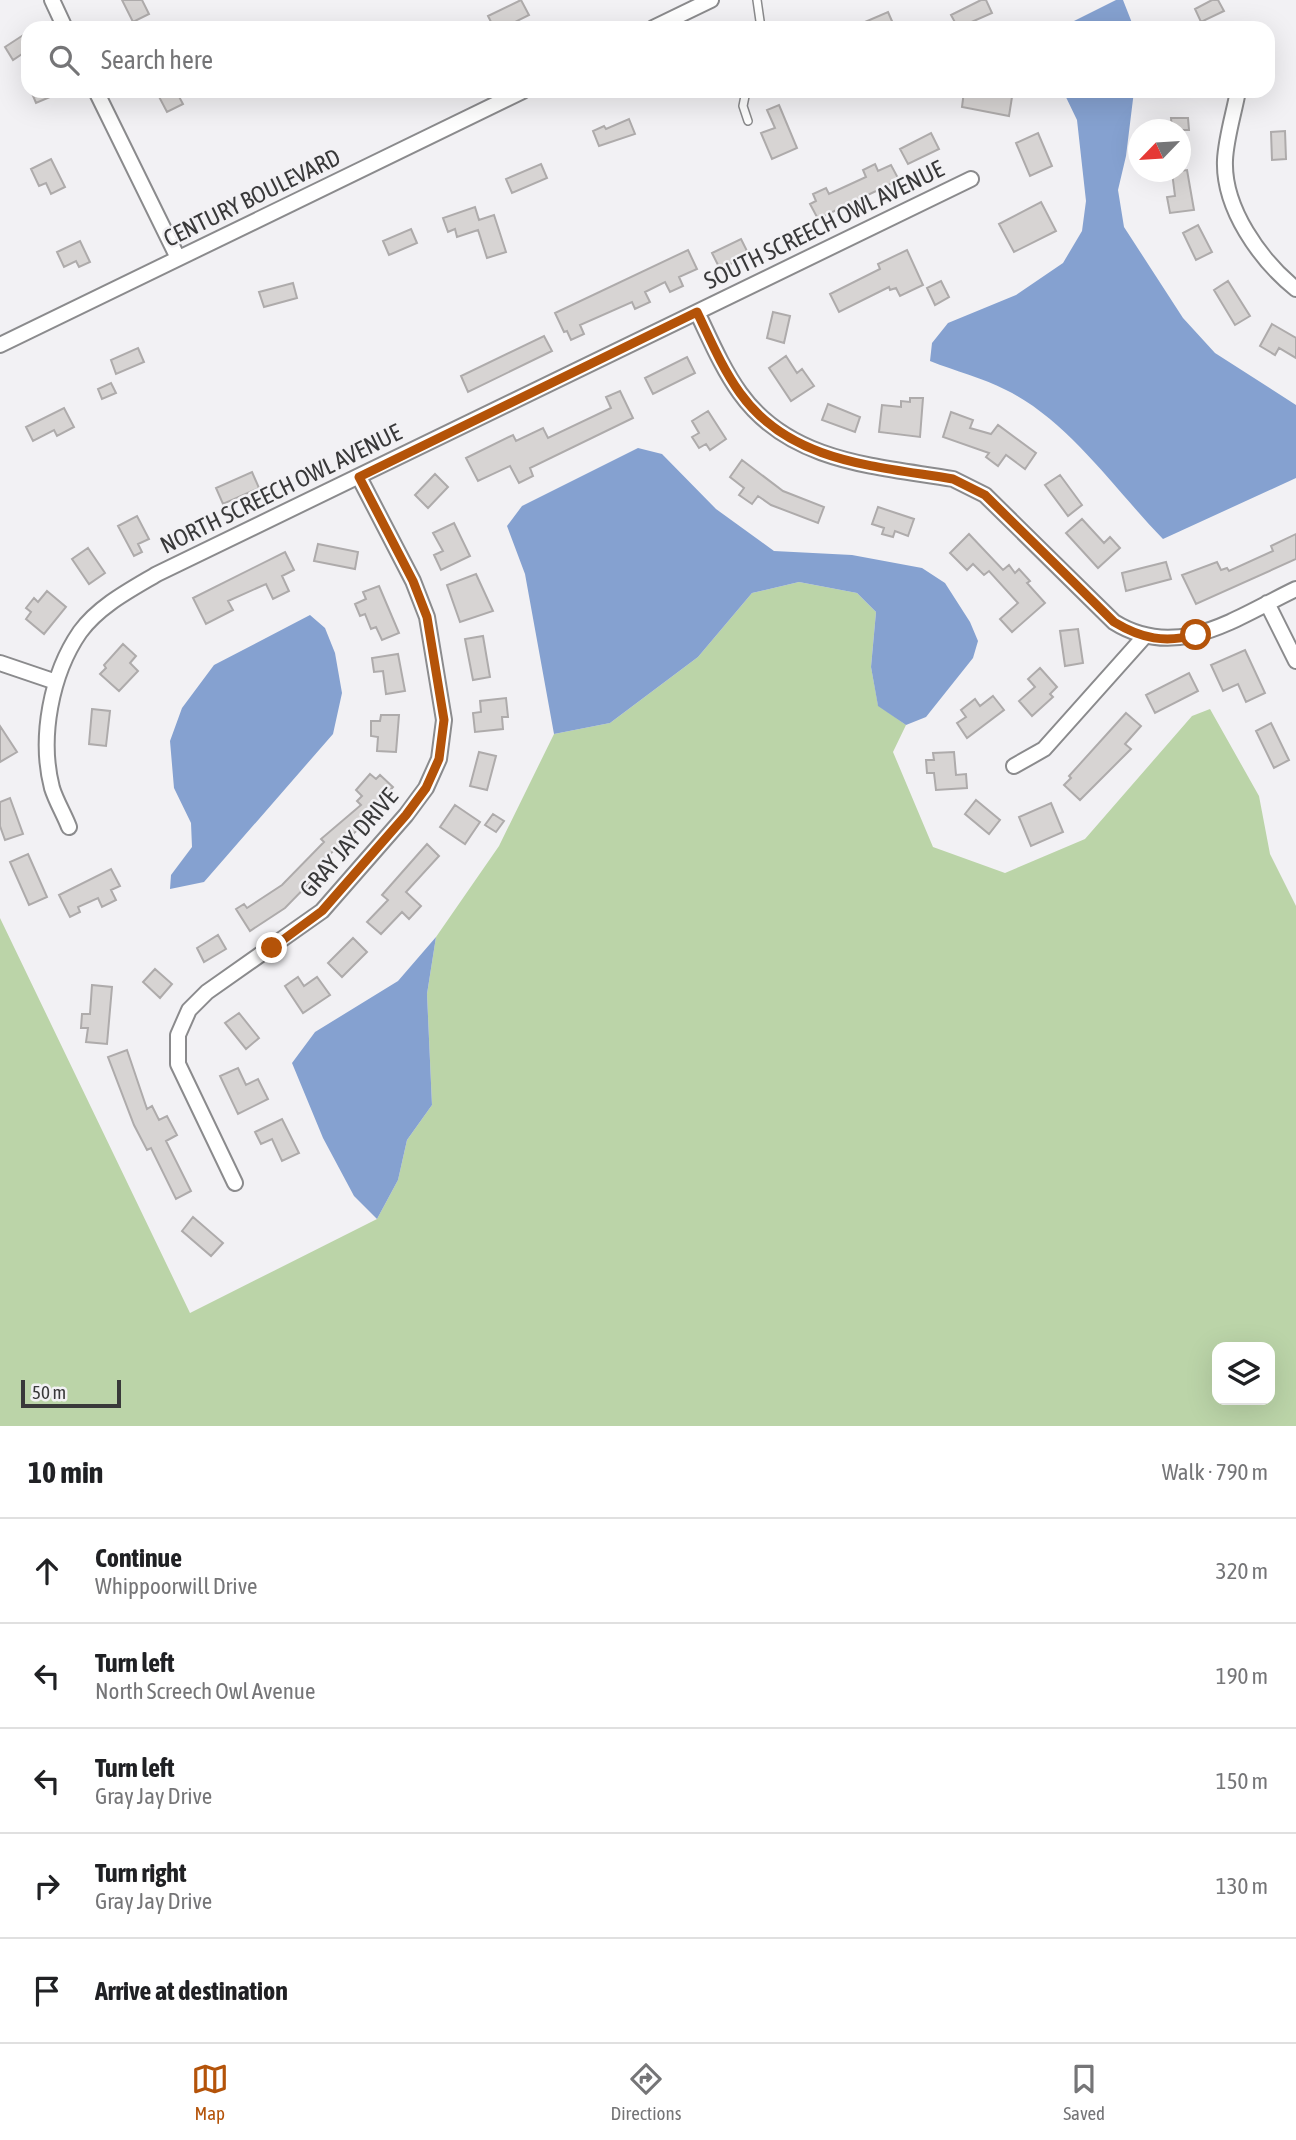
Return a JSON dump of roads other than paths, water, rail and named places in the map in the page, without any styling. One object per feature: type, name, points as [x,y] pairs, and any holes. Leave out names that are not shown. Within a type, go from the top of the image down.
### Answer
[{"type":"street","points":[[52,0],[62,21]]},
{"type":"street","points":[[668,21],[711,0]]},
{"type":"street","points":[[99,98],[178,258]]},
{"type":"street","name":"CENTURY BOULEVARD","points":[[0,345],[509,98]]},
{"type":"street","points":[[1237,98],[1225,160],[1228,193],[1263,256],[1296,289]]},
{"type":"street","name":"SOUTH SCREECH OWL AVENUE","points":[[697,312],[971,179]]},
{"type":"street","points":[[697,312],[741,395],[776,430],[819,453],[841,460],[953,479],[970,485],[985,495],[1114,622],[1144,637],[1178,639],[1196,635],[1296,589]]},
{"type":"street","name":"NORTH SCREECH OWL AVENUE","points":[[69,827],[52,788],[48,756],[48,725],[56,682],[80,632],[114,600],[157,574],[697,312]]},
{"type":"street","name":"GRAY JAY DRIVE","points":[[235,1183],[178,1064],[178,1035],[189,1010],[207,992],[322,911],[406,815],[426,788],[439,759],[444,720],[427,617],[413,581],[359,477]]},
{"type":"street","points":[[1267,603],[1296,661]]},
{"type":"street","points":[[1014,766],[1044,749],[1144,637]]},
{"type":"street","points":[[0,663],[56,682]]},
{"type":"lane","points":[[757,0],[760,21]]},
{"type":"lane","points":[[745,98],[743,106],[748,121]]},
{"type":"water","points":[[1116,0],[1123,0],[1131,21],[1074,21]]},
{"type":"water","points":[[1066,98],[1133,98],[1131,119],[1128,119],[1126,156],[1118,190],[1124,227],[1183,318],[1215,353],[1296,405],[1296,478],[1163,539],[1090,458],[1050,419],[1006,390],[930,361],[932,343],[948,323],[1016,295],[1063,263],[1082,231],[1086,201],[1077,120]]},
{"type":"water","points":[[638,448],[662,454],[716,509],[774,551],[852,555],[922,568],[945,583],[970,622],[978,641],[973,658],[926,717],[906,725],[878,706],[871,667],[876,612],[857,593],[799,582],[752,593],[698,657],[610,723],[554,734],[525,574],[507,526],[522,506]]},
{"type":"water","points":[[310,615],[325,628],[335,653],[342,693],[333,734],[204,882],[170,889],[171,875],[192,847],[191,823],[174,788],[170,741],[182,708],[214,665]]},
{"type":"water","points":[[436,937],[427,994],[432,1105],[407,1140],[398,1180],[377,1219],[354,1196],[323,1138],[292,1063],[315,1032],[398,981]]}]
